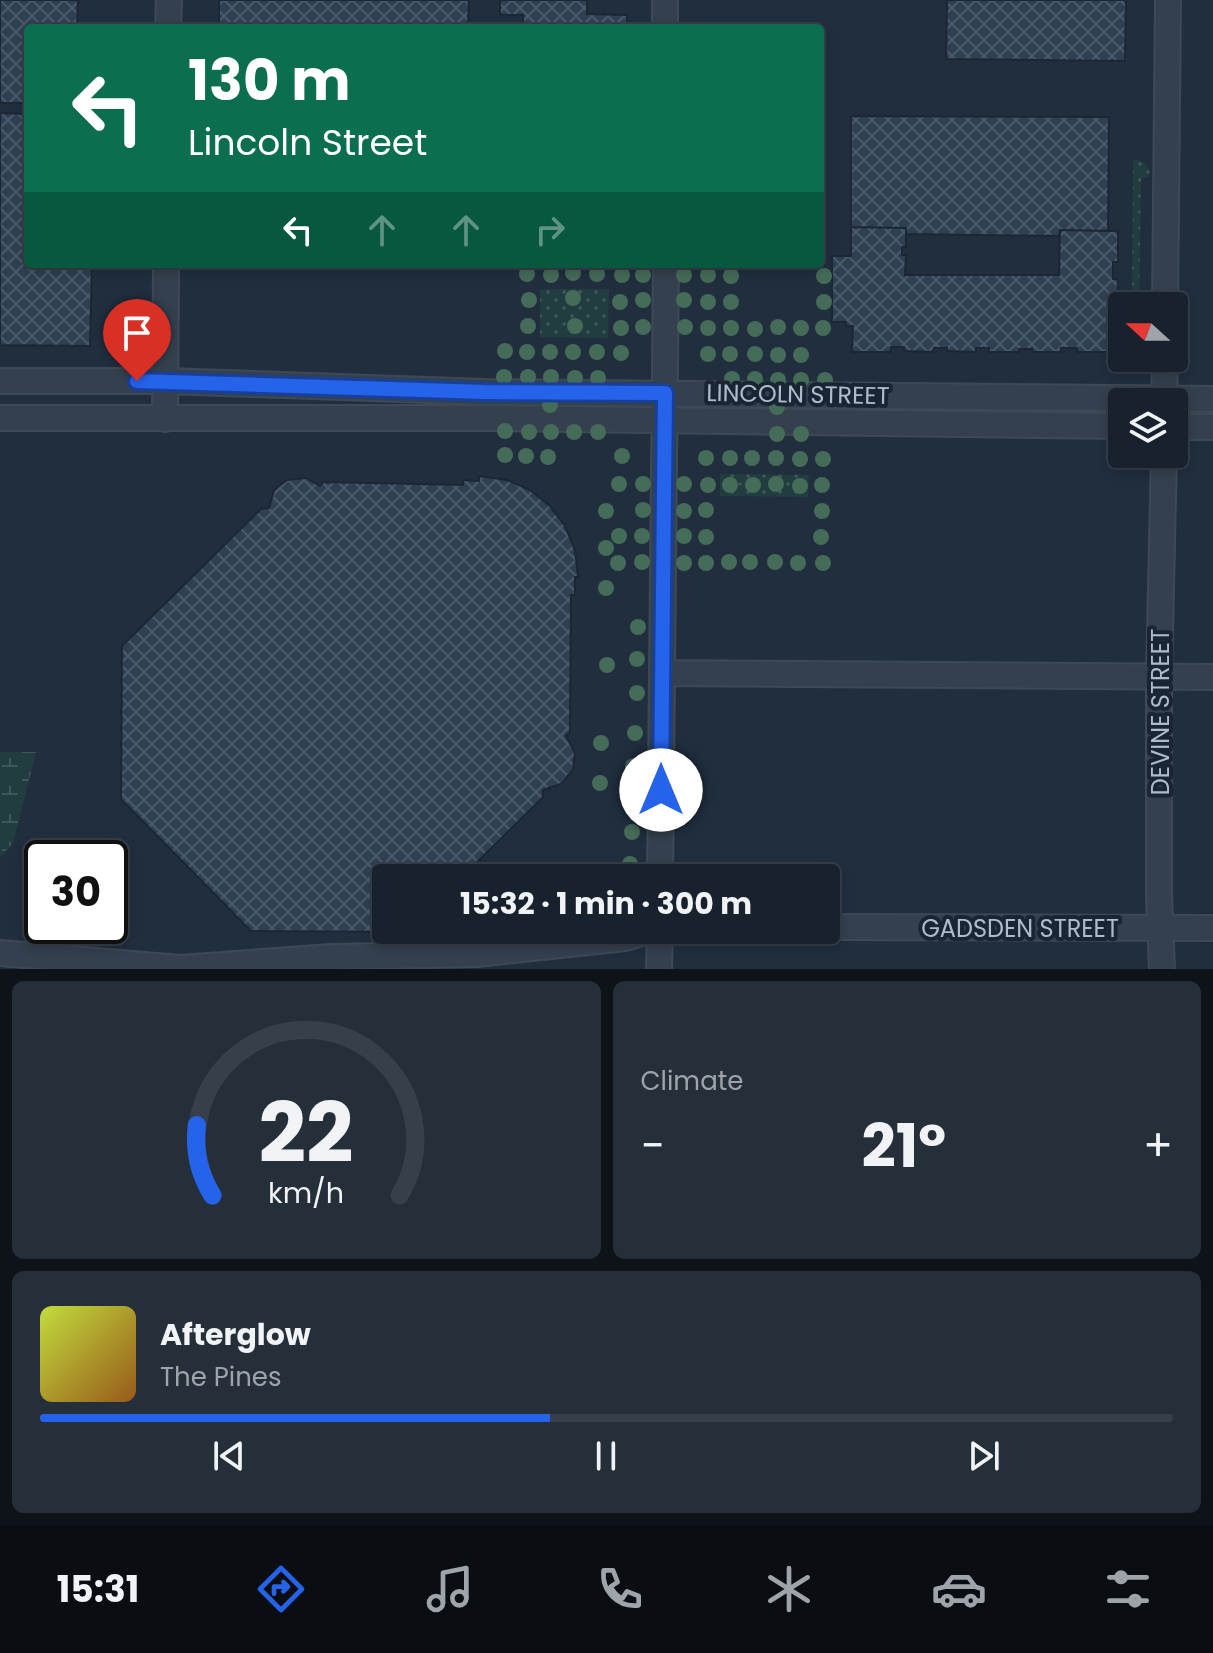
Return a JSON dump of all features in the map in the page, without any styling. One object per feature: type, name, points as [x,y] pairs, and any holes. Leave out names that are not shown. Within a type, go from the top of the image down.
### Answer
[{"type":"street","points":[[168,24],[169,0]]},
{"type":"street","points":[[665,0],[665,24]]},
{"type":"street","points":[[1165,292],[1168,0]]},
{"type":"street","points":[[165,419],[166,268]]},
{"type":"street","points":[[660,864],[666,268]]},
{"type":"street","name":"LINCOLN STREET","points":[[0,381],[165,381],[485,392],[1108,400]]},
{"type":"street","name":"LINCOLN STREET","points":[[1188,400],[1213,399]]},
{"type":"street","name":"LINCOLN STREET","points":[[0,418],[493,418],[1108,426]]},
{"type":"street","points":[[1188,427],[1213,427]]},
{"type":"street","name":"DEVINE STREET","points":[[1162,969],[1159,677],[1164,468]]},
{"type":"street","points":[[662,673],[1213,677]]},
{"type":"street","name":"GADSDEN STREET","points":[[840,927],[1213,928]]},
{"type":"street","points":[[0,953],[46,963],[180,968],[344,963],[569,944]]},
{"type":"street","points":[[659,969],[660,944]]},
{"type":"green space","points":[[1133,159],[1145,163],[1150,172],[1148,177],[1141,179],[1139,292],[1132,292]]},
{"type":"green space","points":[[540,289],[609,289],[608,338],[540,337]]},
{"type":"green space","points":[[720,474],[809,475],[808,497],[720,496]]},
{"type":"green space","points":[[0,752],[36,752],[13,843],[0,857]]},
{"type":"building","points":[[0,0],[78,0],[77,24],[24,24],[24,103],[0,103]]},
{"type":"building","points":[[219,0],[469,0],[468,24],[219,24]]},
{"type":"building","points":[[500,0],[587,0],[587,14],[627,15],[627,24],[523,24],[523,15],[500,15]]},
{"type":"building","points":[[947,0],[1126,0],[1125,61],[946,59]]},
{"type":"building","points":[[0,113],[24,114],[24,268],[92,268],[90,346],[0,345]]},
{"type":"building","points":[[851,116],[1109,117],[1108,231],[1060,230],[1059,236],[906,234],[906,228],[851,227]]},
{"type":"building","points":[[851,227],[906,228],[906,247],[902,247],[902,255],[906,255],[905,275],[1059,275],[1060,230],[1118,231],[1118,262],[1113,262],[1113,279],[1118,279],[1118,292],[1108,292],[1108,352],[1077,352],[1077,348],[1061,348],[1061,352],[1019,349],[1019,352],[989,352],[989,348],[976,348],[976,352],[934,348],[933,352],[904,351],[904,347],[891,347],[891,352],[852,352],[853,326],[846,326],[846,322],[832,322],[832,256],[851,256]]},
{"type":"building","points":[[479,476],[507,480],[530,490],[550,506],[565,526],[575,550],[578,577],[575,577],[575,595],[571,595],[570,732],[566,736],[575,753],[573,770],[561,784],[543,790],[543,797],[475,864],[372,864],[372,932],[251,931],[121,799],[122,646],[261,509],[269,508],[274,490],[287,480],[306,478],[320,486],[323,482],[463,485],[463,480],[479,481]]},
{"type":"route","points":[[137,381],[485,392],[665,393],[661,790]]}]
